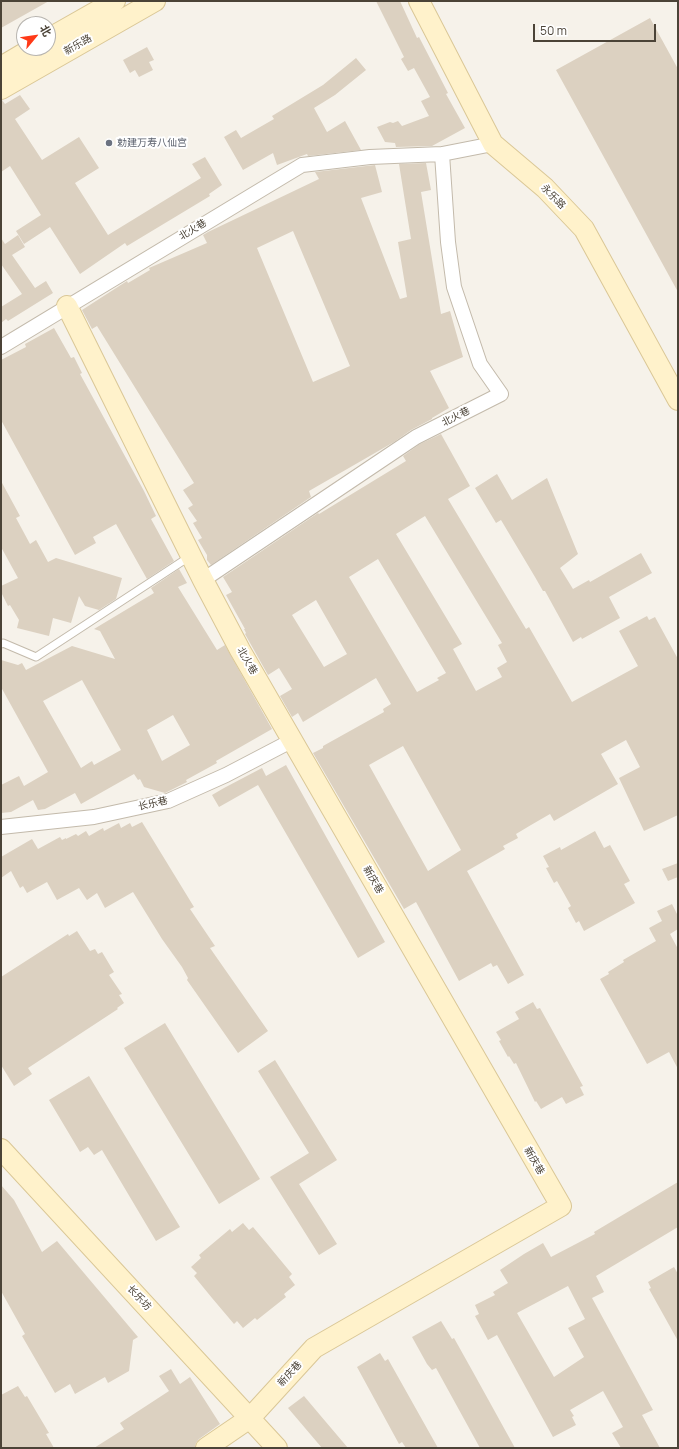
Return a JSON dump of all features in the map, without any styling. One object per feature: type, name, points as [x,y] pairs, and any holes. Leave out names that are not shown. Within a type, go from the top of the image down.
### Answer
[{"type":"street","name":"新乐路","points":[[56,34],[115,1]]},
{"type":"street","name":"新乐路","points":[[1,89],[155,1]]},
{"type":"street","name":"永乐路","points":[[419,1],[493,144],[545,188],[584,229],[677,394]]},
{"type":"street","points":[[1,66],[19,56]]},
{"type":"street","name":"北火巷","points":[[1,347],[302,165],[370,157],[442,154],[493,144]]},
{"type":"street","name":"北火巷","points":[[203,580],[416,437],[501,394],[480,364],[454,287],[448,242],[442,154]]},
{"type":"street","name":"北火巷","points":[[67,306],[203,580],[240,650],[293,740]]},
{"type":"street","name":"长乐巷","points":[[1,827],[94,817],[168,802],[226,775],[293,740]]},
{"type":"street","name":"新庆巷","points":[[206,1448],[250,1418],[314,1348],[561,1206],[293,740]]},
{"type":"street","name":"长乐坊","points":[[1,1149],[276,1448]]},
{"type":"lane","points":[[1,644],[3,643],[36,657],[191,556]]},
{"type":"building","points":[[1,1],[49,1],[22,16],[16,16],[16,20],[1,28]]},
{"type":"building","points":[[376,1],[400,1],[417,38],[419,37],[448,93],[446,94],[465,128],[432,146],[396,147],[395,143],[385,142],[377,127],[390,122],[393,123],[398,121],[402,126],[429,116],[421,101],[430,97],[414,68],[408,71],[401,59],[404,57]]},
{"type":"building","points":[[650,18],[678,69],[678,292],[556,70]]},
{"type":"building","points":[[147,47],[154,60],[149,62],[153,70],[139,77],[135,70],[130,73],[123,60]]},
{"type":"building","points":[[356,58],[366,70],[335,95],[314,108],[327,132],[345,121],[361,150],[308,156],[307,154],[277,165],[273,153],[243,170],[224,137],[236,130],[241,138],[274,119],[272,116],[323,85]]},
{"type":"building","points":[[20,95],[30,109],[15,119],[42,160],[79,137],[99,168],[75,183],[108,235],[201,178],[192,164],[205,157],[222,185],[209,194],[210,196],[127,246],[125,243],[80,274],[50,227],[24,244],[16,231],[41,215],[10,166],[1,172],[1,100],[5,104]]},
{"type":"building","points":[[426,163],[431,190],[421,192],[441,314],[450,311],[463,357],[430,371],[449,408],[309,491],[311,497],[211,565],[207,560],[207,555],[198,540],[202,538],[193,523],[197,521],[188,508],[193,505],[183,490],[194,483],[97,326],[92,329],[82,310],[127,281],[128,283],[150,270],[149,268],[207,243],[203,235],[208,232],[319,179],[315,172],[375,165],[382,192],[361,198],[400,299],[407,297],[398,242],[411,239],[399,164]],"holes":[[[293,231],[350,366],[313,382],[257,248]]]},
{"type":"building","points":[[18,235],[25,247],[12,255],[35,288],[46,281],[53,293],[8,321],[6,319],[1,323],[1,307],[22,294],[1,264],[1,238],[5,244]]},
{"type":"building","points":[[54,328],[71,358],[74,357],[82,373],[80,374],[144,491],[156,516],[151,519],[174,561],[147,579],[116,524],[93,537],[96,543],[75,555],[1,420],[1,360],[26,347],[25,344]]},
{"type":"building","points":[[441,434],[470,486],[448,499],[526,629],[529,627],[572,702],[638,666],[619,631],[647,616],[649,620],[655,617],[678,659],[678,815],[644,831],[619,778],[640,767],[626,740],[601,754],[618,784],[554,821],[550,814],[516,834],[518,838],[503,846],[505,849],[467,871],[524,975],[508,984],[497,965],[493,967],[491,963],[459,981],[416,902],[404,909],[313,753],[384,712],[383,709],[391,704],[376,678],[303,722],[298,713],[292,717],[280,696],[292,689],[279,668],[268,675],[245,634],[245,629],[226,595],[232,592],[223,577],[318,513],[319,514],[406,461],[403,456],[420,444]],"holes":[[[425,516],[502,643],[498,645],[507,662],[497,668],[502,677],[476,691],[453,649],[462,644],[396,534]],[[378,559],[446,673],[437,678],[439,680],[417,692],[349,577]],[[316,600],[347,654],[324,667],[292,615]],[[403,746],[461,850],[428,871],[369,765]]]},
{"type":"building","points":[[497,474],[512,500],[547,478],[578,554],[560,568],[573,589],[589,580],[590,582],[641,553],[652,573],[609,597],[620,618],[582,639],[581,637],[573,642],[545,591],[543,591],[501,520],[496,523],[475,488]]},
{"type":"building","points":[[1,481],[20,516],[16,518],[30,544],[36,540],[48,562],[56,558],[122,578],[116,599],[99,610],[85,606],[79,596],[71,623],[53,618],[49,636],[17,628],[19,620],[10,605],[8,606],[1,592],[1,586],[18,578],[1,547]]},
{"type":"building","points":[[179,569],[187,583],[178,587],[217,650],[225,645],[272,729],[216,761],[217,763],[186,780],[187,782],[165,793],[144,787],[140,779],[138,780],[134,774],[81,804],[75,793],[45,809],[38,810],[33,800],[11,812],[1,813],[1,785],[19,776],[24,786],[48,772],[1,687],[1,660],[18,665],[22,663],[26,670],[72,646],[115,659],[100,631],[94,629],[154,593],[151,588]],"holes":[[[82,680],[121,750],[94,765],[92,761],[81,768],[43,701]],[[173,715],[190,745],[162,761],[147,730]]]},
{"type":"building","points":[[286,765],[385,942],[358,958],[258,785],[219,807],[212,795],[262,768],[266,776]]},
{"type":"building","points":[[142,822],[194,907],[190,909],[215,946],[210,948],[268,1031],[238,1053],[187,980],[188,978],[182,967],[162,939],[133,892],[105,908],[97,893],[87,900],[79,888],[57,900],[47,882],[27,893],[23,886],[20,888],[11,871],[1,878],[1,857],[32,839],[38,849],[60,837],[62,840],[76,834],[78,836],[86,831],[89,836],[103,828],[104,831],[119,823],[121,828],[130,823],[132,827]]},
{"type":"building","points":[[595,831],[604,848],[610,845],[630,881],[624,884],[635,903],[584,931],[579,921],[576,923],[568,908],[571,906],[557,881],[554,883],[546,868],[549,867],[543,856],[560,847],[561,850]]},
{"type":"building","points":[[678,863],[678,877],[668,881],[662,869]]},
{"type":"building","points":[[672,904],[678,916],[678,929],[670,934],[678,949],[678,1069],[669,1052],[647,1064],[600,979],[624,962],[623,960],[656,941],[649,928],[662,921],[657,911]]},
{"type":"building","points":[[77,931],[90,951],[95,949],[98,954],[102,952],[114,972],[109,975],[122,994],[119,995],[124,1003],[117,1008],[118,1009],[28,1068],[32,1074],[14,1086],[1,1065],[1,977],[68,934],[69,936]]},
{"type":"building","points":[[533,1002],[537,1009],[540,1008],[583,1086],[580,1087],[584,1095],[566,1104],[562,1097],[541,1109],[536,1101],[535,1102],[516,1063],[514,1064],[509,1056],[508,1057],[496,1032],[519,1019],[515,1012]]},
{"type":"building","points":[[165,1023],[260,1179],[219,1204],[124,1048]]},
{"type":"building","points":[[275,1060],[337,1160],[299,1184],[337,1244],[319,1255],[270,1177],[309,1153],[258,1071]]},
{"type":"building","points":[[89,1076],[180,1227],[156,1241],[102,1150],[94,1155],[88,1147],[80,1152],[49,1100]]},
{"type":"building","points":[[678,1182],[678,1227],[596,1276],[604,1292],[592,1298],[653,1410],[642,1415],[660,1448],[621,1448],[612,1433],[623,1427],[603,1391],[570,1410],[574,1416],[572,1417],[576,1425],[553,1437],[497,1335],[488,1340],[475,1316],[479,1314],[475,1305],[495,1295],[493,1292],[508,1283],[500,1270],[543,1243],[551,1257],[595,1234],[594,1232]],"holes":[[[568,1286],[585,1319],[568,1328],[584,1357],[554,1377],[517,1313]]]},
{"type":"building","points":[[1,1185],[14,1200],[42,1252],[57,1241],[138,1337],[133,1340],[129,1371],[108,1383],[105,1377],[75,1394],[70,1384],[55,1393],[22,1336],[25,1334],[1,1291]]},
{"type":"building","points":[[243,1223],[249,1230],[253,1227],[292,1274],[289,1277],[295,1285],[284,1294],[286,1297],[257,1320],[255,1318],[243,1328],[237,1321],[234,1324],[194,1276],[197,1273],[191,1267],[201,1258],[199,1255],[230,1229],[232,1232]]},
{"type":"building","points":[[674,1267],[678,1274],[678,1341],[649,1289],[651,1288],[648,1282]]},
{"type":"building","points":[[441,1321],[452,1339],[454,1338],[515,1448],[480,1448],[436,1368],[432,1370],[427,1364],[412,1337]]},
{"type":"building","points":[[380,1353],[385,1361],[388,1359],[438,1448],[406,1448],[402,1442],[399,1444],[357,1367]]},
{"type":"building","points":[[171,1369],[180,1384],[190,1377],[220,1424],[199,1439],[195,1448],[94,1448],[124,1429],[120,1423],[169,1391],[159,1376]]},
{"type":"building","points":[[18,1386],[25,1397],[27,1396],[49,1433],[46,1434],[54,1448],[1,1448],[1,1395]]},
{"type":"building","points":[[304,1396],[348,1448],[322,1448],[288,1408]]},
{"type":"place","name":"勅建万寿八仙宫","points":[[109,143]]}]
